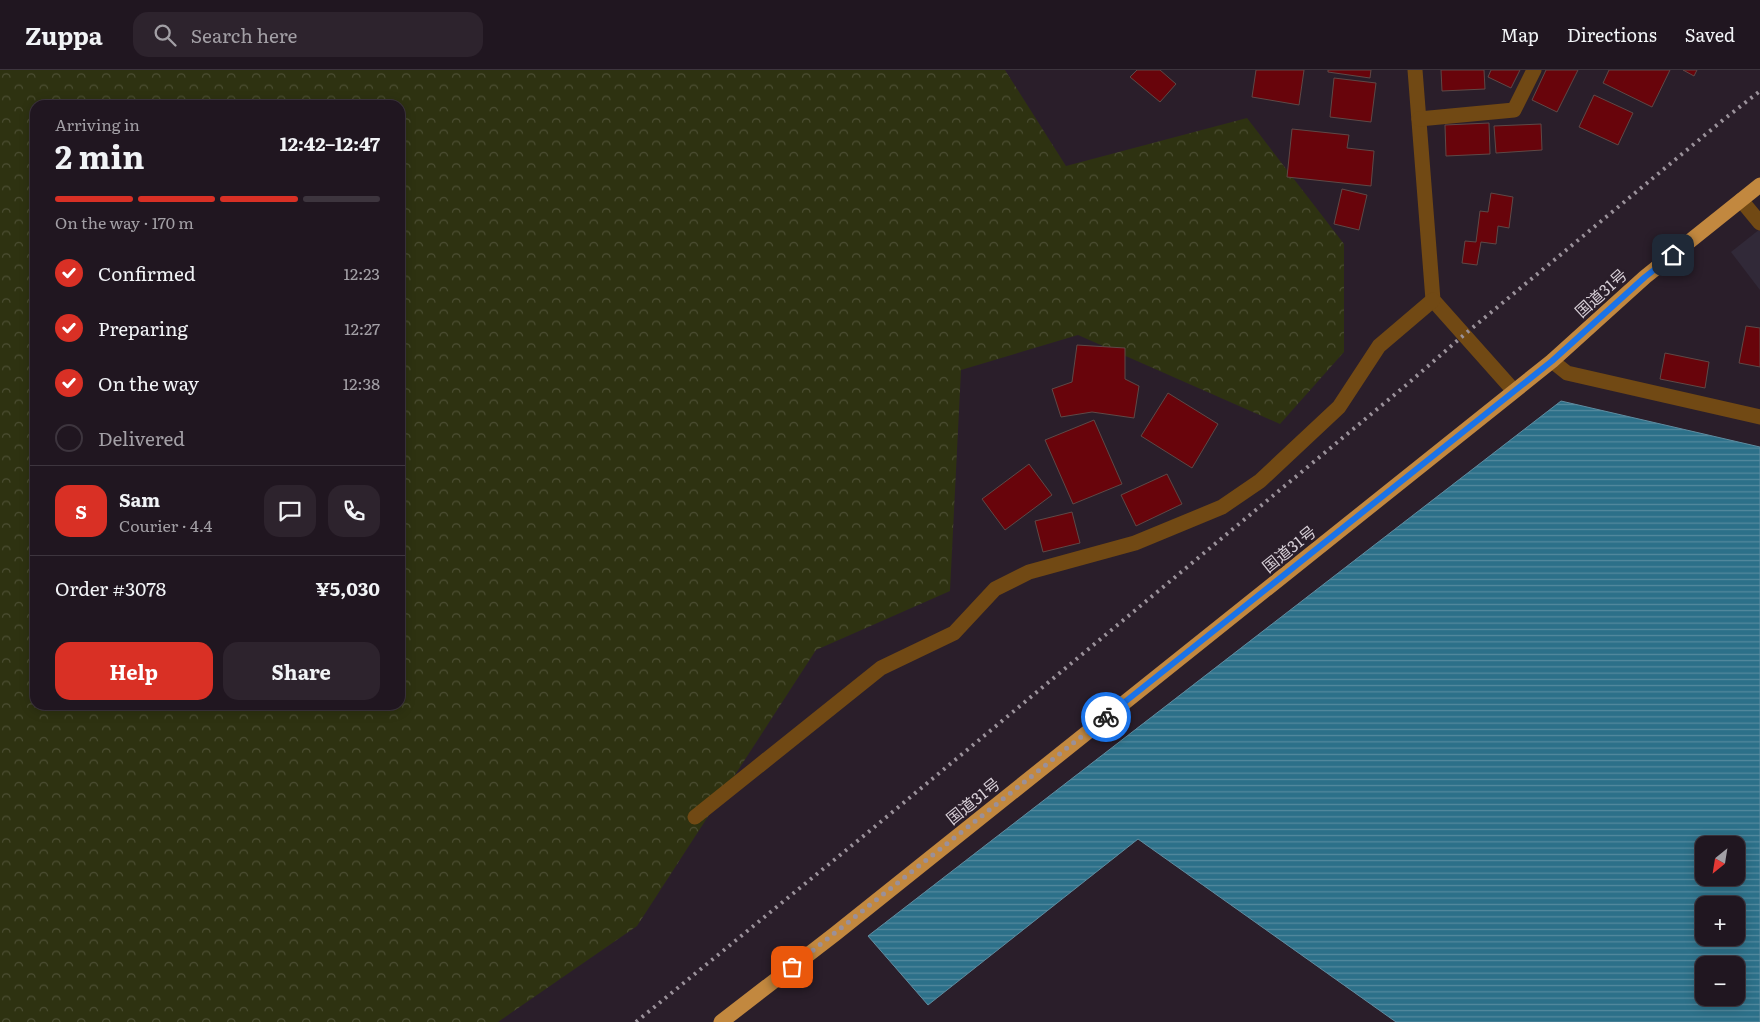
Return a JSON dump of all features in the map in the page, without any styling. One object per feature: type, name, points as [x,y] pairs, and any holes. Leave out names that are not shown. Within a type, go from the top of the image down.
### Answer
[{"type":"highway","name":"国道31号","points":[[721,1022],[835,934],[1552,361],[1645,277],[1760,185]]},
{"type":"highway","name":"国道31号","points":[[738,1022],[835,934]]},
{"type":"street","points":[[1415,70],[1433,300],[1514,391]]},
{"type":"street","points":[[1419,119],[1514,110],[1534,70]]},
{"type":"street","points":[[1741,200],[1760,223]]},
{"type":"street","points":[[695,817],[881,668],[954,633],[995,589],[1029,572],[1135,543],[1222,507],[1260,481],[1339,407],[1379,346],[1433,300]]},
{"type":"street","points":[[1552,361],[1567,373],[1760,417]]},
{"type":"shaded area","points":[[1760,229],[1760,290],[1731,252]]},
{"type":"green space","points":[[0,70],[1005,70],[1066,166],[1247,118],[1344,244],[1344,352],[1280,424],[1078,335],[961,370],[950,591],[816,650],[637,926],[498,1022],[0,1022]]},
{"type":"water","points":[[1561,401],[1760,447],[1760,1022],[1396,1022],[1138,839],[928,1005],[868,936]]},
{"type":"building","points":[[1137,70],[1160,70],[1176,84],[1160,102],[1130,77]]},
{"type":"building","points":[[1256,70],[1304,70],[1299,105],[1252,97]]},
{"type":"building","points":[[1328,70],[1371,70],[1370,78],[1328,72]]},
{"type":"building","points":[[1441,70],[1484,70],[1485,89],[1442,91]]},
{"type":"building","points":[[1491,70],[1520,70],[1511,88],[1488,77]]},
{"type":"building","points":[[1546,70],[1578,70],[1557,112],[1532,100]]},
{"type":"building","points":[[1609,70],[1670,70],[1652,107],[1603,83]]},
{"type":"building","points":[[1683,70],[1697,70],[1694,76]]},
{"type":"building","points":[[1334,78],[1376,83],[1371,122],[1330,117]]},
{"type":"building","points":[[1594,95],[1633,113],[1618,145],[1579,127]]},
{"type":"building","points":[[1489,123],[1490,154],[1446,156],[1445,125]]},
{"type":"building","points":[[1541,124],[1542,150],[1496,153],[1494,126]]},
{"type":"building","points":[[1292,129],[1349,135],[1347,148],[1374,151],[1371,186],[1287,177]]},
{"type":"building","points":[[1342,189],[1367,195],[1359,230],[1334,224]]},
{"type":"building","points":[[1491,193],[1513,197],[1509,228],[1498,226],[1496,244],[1481,242],[1477,265],[1462,263],[1465,241],[1476,242],[1480,211],[1488,212]]},
{"type":"building","points":[[1746,326],[1760,328],[1760,367],[1739,363]]},
{"type":"building","points":[[1077,345],[1125,348],[1125,379],[1139,386],[1134,418],[1092,412],[1061,417],[1052,389],[1072,382]]},
{"type":"building","points":[[1665,353],[1709,362],[1705,388],[1660,379]]},
{"type":"building","points":[[1168,393],[1218,424],[1192,468],[1141,436]]},
{"type":"building","points":[[1094,420],[1122,484],[1073,504],[1045,440]]},
{"type":"building","points":[[1029,464],[1052,495],[1005,530],[982,499]]},
{"type":"building","points":[[1167,474],[1182,504],[1136,526],[1121,495]]},
{"type":"building","points":[[1072,512],[1080,543],[1043,552],[1035,521]]},
{"type":"railway","points":[[636,1022],[872,829],[1465,334],[1760,91]]},
{"type":"way so far","points":[[792,967],[1106,717]]},
{"type":"route","points":[[1106,717],[1552,361],[1645,277],[1673,255]]}]
